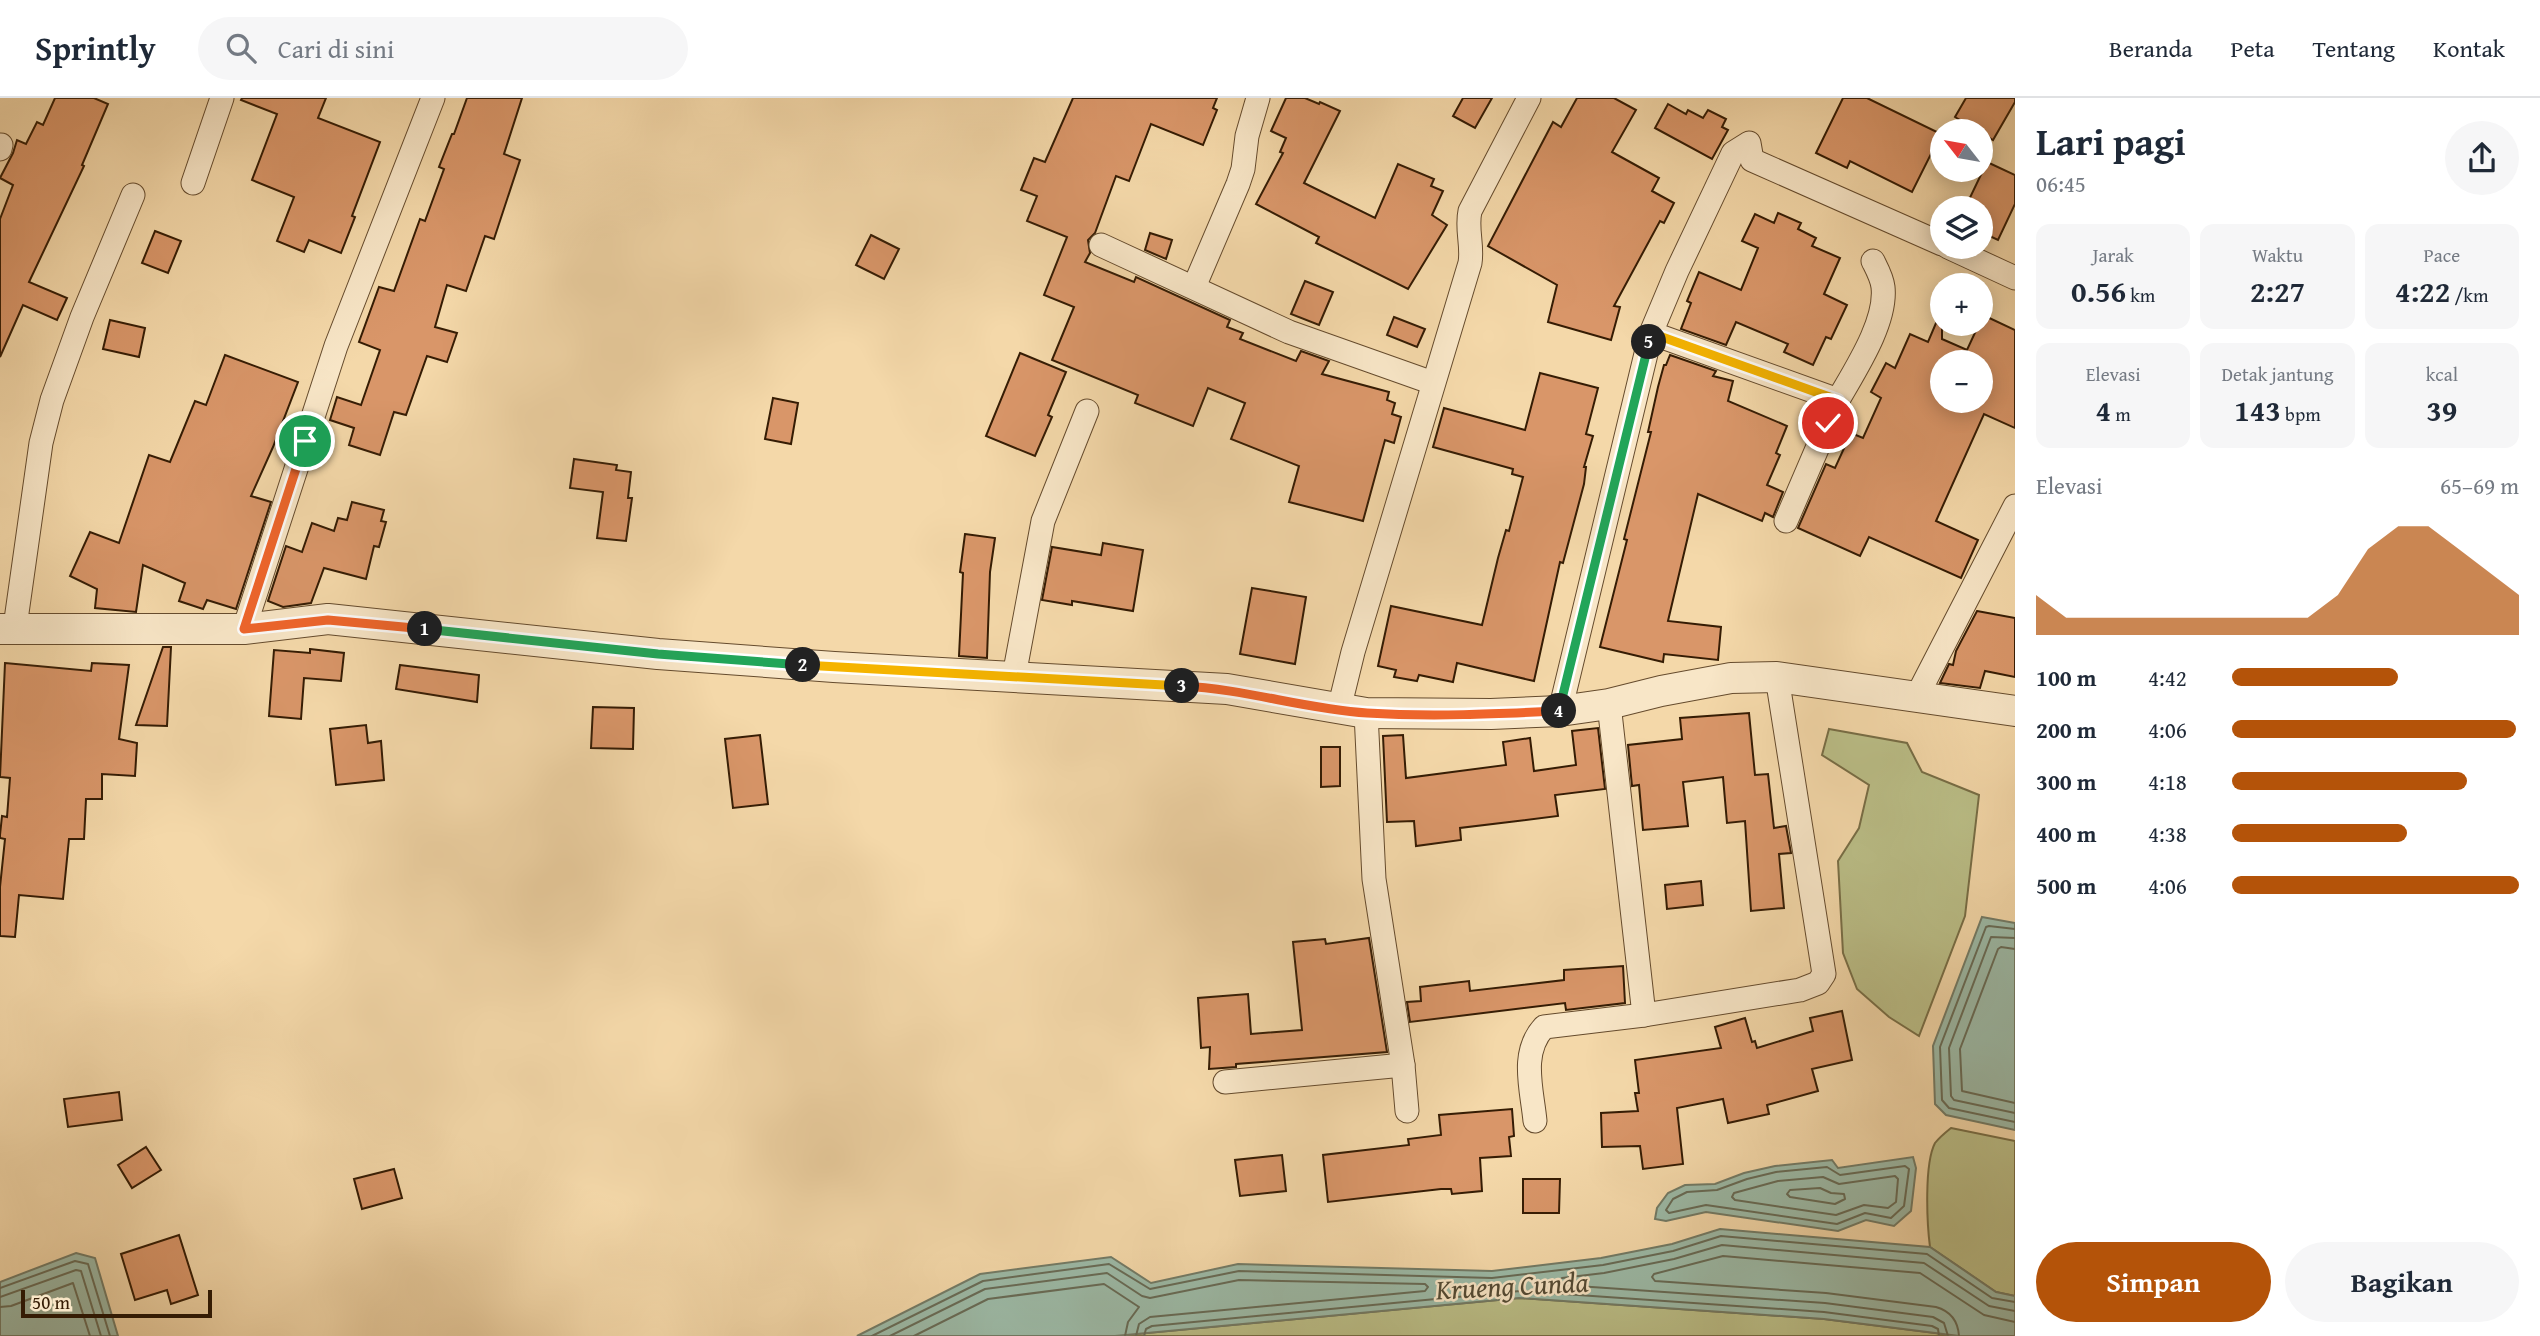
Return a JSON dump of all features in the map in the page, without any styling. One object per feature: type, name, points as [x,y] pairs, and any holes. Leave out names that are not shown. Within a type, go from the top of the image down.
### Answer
[{"type":"street","points":[[192,183],[222,98]]},
{"type":"street","points":[[244,629],[336,346],[433,98]]},
{"type":"street","points":[[1194,287],[1238,184],[1243,169],[1247,136],[1258,98]]},
{"type":"street","points":[[1407,1111],[1403,1065],[1374,879],[1353,711],[1353,652],[1470,263],[1467,223],[1470,211],[1529,98]]},
{"type":"street","points":[[1560,711],[1651,333],[1676,271],[1733,153],[1749,143],[1752,160],[1930,239]]},
{"type":"street","points":[[133,195],[82,317],[52,400],[41,443],[8,628],[244,629],[328,620],[658,654],[834,667],[1227,689],[1353,711],[1491,714],[1560,711],[1609,704],[1731,678],[1777,677],[2015,711]]},
{"type":"street","points":[[1101,245],[1289,332],[1433,383]]},
{"type":"street","points":[[1974,259],[2015,278]]},
{"type":"street","points":[[1786,521],[1838,400],[1863,356],[1881,307],[1883,288],[1873,261]]},
{"type":"street","points":[[1651,333],[1838,400]]},
{"type":"street","points":[[1014,676],[1043,521],[1087,411]]},
{"type":"street","points":[[1917,696],[2015,506]]},
{"type":"street","points":[[1535,1121],[1529,1054],[1534,1038],[1544,1027],[1644,1015],[1800,990],[1818,983],[1824,974],[1777,677]]},
{"type":"street","points":[[1609,704],[1644,1015]]},
{"type":"street","points":[[1225,1082],[1403,1065]]},
{"type":"green space","points":[[1829,729],[1907,743],[1922,772],[1979,795],[1965,916],[1919,1036],[1889,1017],[1857,989],[1843,953],[1838,861],[1859,828],[1869,785],[1822,755]]},
{"type":"green space","points":[[1951,1128],[2015,1141],[2015,1296],[1996,1292],[1930,1247],[1927,1210],[1929,1165],[1935,1143]]},
{"type":"green space","points":[[1519,1298],[1824,1319],[1959,1336],[1115,1336]]},
{"type":"water","points":[[1982,917],[2015,923],[2015,1130],[1946,1115],[1935,1104],[1933,1046]]},
{"type":"water","points":[[1913,1157],[1916,1168],[1911,1211],[1894,1226],[1866,1220],[1838,1231],[1706,1212],[1666,1221],[1655,1219],[1657,1208],[1668,1193],[1685,1185],[1715,1184],[1744,1173],[1775,1166],[1832,1160],[1838,1168]]},
{"type":"water","name":"Krueng Cunda","points":[[1720,1229],[1930,1247],[1996,1292],[2015,1296],[2015,1336],[1959,1336],[1824,1319],[1519,1298],[1115,1336],[857,1336],[980,1274],[1111,1257],[1151,1283],[1238,1264],[1492,1271],[1601,1258],[1672,1244]]},
{"type":"water","points":[[76,1253],[95,1258],[118,1336],[0,1336],[0,1282]]},
{"type":"building","points":[[55,98],[94,98],[108,104],[82,165],[84,166],[29,282],[67,298],[57,320],[23,305],[0,357],[0,219],[13,185],[0,178],[17,140],[26,144],[37,122],[43,125]]},
{"type":"building","points":[[326,98],[318,118],[380,142],[341,253],[309,240],[304,252],[277,241],[294,197],[252,180],[277,114],[241,100]]},
{"type":"building","points":[[467,98],[522,98],[504,154],[520,160],[494,239],[485,236],[466,291],[447,285],[435,327],[457,333],[447,362],[427,356],[406,415],[394,412],[380,455],[349,445],[354,428],[330,420],[337,397],[361,405],[380,350],[359,342],[379,287],[394,291],[420,219],[425,221],[444,169],[439,167]]},
{"type":"building","points":[[1073,98],[1217,98],[1213,108],[1217,110],[1203,145],[1151,124],[1129,181],[1116,176],[1095,233],[1088,240],[1090,253],[1085,262],[1134,282],[1136,277],[1230,320],[1227,327],[1243,333],[1240,339],[1296,361],[1301,351],[1329,361],[1322,374],[1389,392],[1387,400],[1395,403],[1392,414],[1401,417],[1394,443],[1385,440],[1363,521],[1289,502],[1299,466],[1231,439],[1245,403],[1208,388],[1193,426],[1135,403],[1138,395],[1052,360],[1074,307],[1044,295],[1067,237],[1027,221],[1037,196],[1021,190],[1034,158],[1045,162]]},
{"type":"building","points":[[1286,98],[1305,98],[1340,111],[1304,183],[1375,218],[1398,164],[1434,179],[1431,186],[1443,191],[1432,215],[1447,225],[1408,289],[1316,243],[1319,237],[1256,204],[1283,153],[1280,152],[1286,138],[1271,131]]},
{"type":"building","points":[[1463,98],[1492,98],[1475,128],[1453,116]]},
{"type":"building","points":[[1577,98],[1614,98],[1636,110],[1612,152],[1659,178],[1652,191],[1674,203],[1664,223],[1660,221],[1614,306],[1620,307],[1611,340],[1548,322],[1557,285],[1488,246],[1553,122],[1561,127]]},
{"type":"building","points":[[1843,98],[1867,98],[1930,129],[1930,156],[1912,192],[1850,161],[1847,168],[1816,153]]},
{"type":"building","points":[[1966,98],[2015,98],[1993,140],[1993,119],[1955,117]]},
{"type":"building","points":[[1668,104],[1686,114],[1688,110],[1703,118],[1708,110],[1726,119],[1722,127],[1728,130],[1712,159],[1655,128]]},
{"type":"building","points":[[1993,165],[2015,175],[2015,204],[1998,240],[1993,238],[1993,196],[1971,196],[1977,182],[1993,182]]},
{"type":"building","points":[[1778,213],[1801,223],[1798,229],[1816,238],[1812,246],[1840,258],[1824,294],[1847,305],[1831,339],[1826,337],[1813,365],[1784,352],[1788,344],[1736,322],[1726,345],[1681,329],[1691,303],[1687,301],[1699,272],[1741,290],[1758,248],[1742,241],[1755,214],[1774,223]]},
{"type":"building","points":[[155,231],[181,241],[168,273],[142,263]]},
{"type":"building","points":[[1150,233],[1172,240],[1166,259],[1145,250]]},
{"type":"building","points":[[871,235],[899,249],[884,279],[856,265]]},
{"type":"building","points":[[1305,281],[1333,292],[1319,325],[1291,314]]},
{"type":"building","points":[[1394,317],[1425,329],[1417,347],[1387,335]]},
{"type":"building","points":[[110,320],[145,328],[139,357],[103,349]]},
{"type":"building","points":[[1993,320],[2015,330],[2015,428],[1984,414],[1936,521],[1978,540],[1961,578],[1869,537],[1860,556],[1798,528],[1826,464],[1835,468],[1851,433],[1863,438],[1881,398],[1871,392],[1886,363],[1895,368],[1910,334],[1928,342],[1931,336],[1942,336],[1942,339],[1967,350],[1973,336],[1993,336]]},
{"type":"building","points":[[1020,353],[1066,372],[1048,415],[1052,417],[1035,456],[986,436]]},
{"type":"building","points":[[225,355],[298,382],[251,496],[271,502],[236,609],[207,600],[203,609],[179,601],[185,583],[143,565],[136,612],[95,608],[97,589],[70,576],[90,532],[119,543],[149,455],[170,462],[195,401],[206,405]]},
{"type":"building","points":[[1670,355],[1716,371],[1713,376],[1733,381],[1728,401],[1787,426],[1776,453],[1780,455],[1767,485],[1783,492],[1773,517],[1765,513],[1762,521],[1698,494],[1668,621],[1721,627],[1718,660],[1664,654],[1663,662],[1600,647],[1627,540],[1624,539],[1651,432],[1648,432],[1658,387],[1664,365]]},
{"type":"building","points":[[1540,373],[1598,388],[1586,434],[1593,436],[1584,467],[1584,484],[1563,563],[1560,562],[1534,681],[1457,663],[1453,682],[1419,675],[1417,681],[1394,677],[1396,670],[1378,666],[1391,606],[1482,625],[1498,558],[1506,530],[1509,531],[1523,477],[1512,474],[1513,469],[1433,447],[1444,408],[1525,430]]},
{"type":"building","points":[[773,398],[798,403],[791,444],[765,439]]},
{"type":"building","points":[[574,459],[617,465],[616,470],[631,472],[628,498],[632,498],[626,541],[597,538],[603,492],[570,488]]},
{"type":"building","points":[[352,502],[384,510],[381,521],[386,522],[379,547],[374,546],[366,579],[324,568],[311,603],[283,607],[268,601],[286,546],[302,552],[312,523],[334,531],[338,518],[347,520]]},
{"type":"building","points":[[965,534],[995,538],[990,572],[987,658],[959,656],[963,573],[960,572]]},
{"type":"building","points":[[1103,543],[1143,550],[1133,611],[1072,601],[1072,605],[1042,600],[1052,547],[1101,555]]},
{"type":"building","points":[[1252,588],[1306,597],[1295,664],[1240,654]]},
{"type":"building","points":[[1977,611],[2015,618],[2015,677],[1985,671],[1980,688],[1940,683],[1949,664],[1953,665],[1956,651]]},
{"type":"building","points":[[163,647],[171,647],[167,726],[136,725]]},
{"type":"building","points":[[310,649],[344,653],[341,681],[304,678],[301,719],[269,716],[274,650],[310,653]]},
{"type":"building","points":[[5,663],[91,671],[92,663],[129,665],[119,739],[137,743],[135,776],[102,774],[102,799],[86,799],[84,839],[69,839],[63,899],[19,895],[15,937],[0,936],[0,887],[5,839],[0,838],[0,835],[2,816],[7,817],[10,778],[0,777]]},
{"type":"building","points":[[400,665],[479,675],[477,702],[396,689]]},
{"type":"building","points":[[593,707],[634,708],[633,749],[591,748]]},
{"type":"building","points":[[1749,713],[1755,775],[1768,774],[1774,828],[1786,826],[1791,853],[1779,854],[1784,908],[1751,911],[1745,821],[1727,823],[1723,777],[1683,782],[1688,826],[1643,830],[1639,785],[1632,786],[1628,745],[1682,739],[1680,718]]},
{"type":"building","points":[[366,725],[368,743],[381,741],[384,780],[336,785],[330,729]]},
{"type":"building","points":[[1598,728],[1605,789],[1555,795],[1558,816],[1460,828],[1461,840],[1416,846],[1414,821],[1387,822],[1383,736],[1403,735],[1406,778],[1506,765],[1503,742],[1530,738],[1534,771],[1576,765],[1572,731]]},
{"type":"building","points":[[760,735],[768,804],[733,808],[725,739]]},
{"type":"building","points":[[1321,747],[1340,747],[1340,786],[1321,787]]},
{"type":"building","points":[[1701,881],[1703,905],[1667,909],[1665,885]]},
{"type":"building","points":[[1369,938],[1387,1052],[1236,1064],[1236,1067],[1209,1069],[1210,1047],[1201,1048],[1198,998],[1248,994],[1251,1034],[1302,1030],[1293,942],[1325,939],[1326,944]]},
{"type":"building","points":[[1623,966],[1625,1003],[1566,1010],[1565,1003],[1410,1022],[1407,1002],[1421,1001],[1420,987],[1469,981],[1470,991],[1564,980],[1564,970]]},
{"type":"building","points":[[1842,1011],[1852,1060],[1812,1069],[1818,1091],[1767,1105],[1769,1114],[1728,1123],[1723,1099],[1677,1108],[1683,1164],[1643,1169],[1640,1146],[1602,1147],[1601,1113],[1638,1111],[1635,1060],[1721,1048],[1715,1027],[1745,1018],[1752,1042],[1755,1041],[1757,1048],[1813,1031],[1810,1018]]},
{"type":"building","points":[[119,1092],[122,1120],[68,1127],[64,1099]]},
{"type":"building","points":[[1512,1109],[1514,1136],[1509,1137],[1511,1156],[1480,1158],[1482,1191],[1452,1194],[1451,1189],[1441,1189],[1328,1202],[1323,1155],[1409,1145],[1408,1139],[1441,1135],[1439,1115]]},
{"type":"building","points":[[146,1147],[161,1170],[132,1188],[118,1165]]},
{"type":"building","points":[[1282,1155],[1286,1191],[1240,1196],[1235,1160]]},
{"type":"building","points":[[394,1169],[402,1198],[362,1209],[354,1179]]},
{"type":"building","points":[[1523,1179],[1560,1179],[1559,1213],[1523,1213]]},
{"type":"building","points":[[179,1235],[198,1295],[171,1304],[167,1290],[135,1300],[121,1254]]},
{"type":"route","points":[[305,441],[244,629],[328,620],[362,622],[658,654],[834,667],[1227,689],[1366,713],[1491,714],[1560,711],[1651,333],[1838,400],[1828,423]]}]
